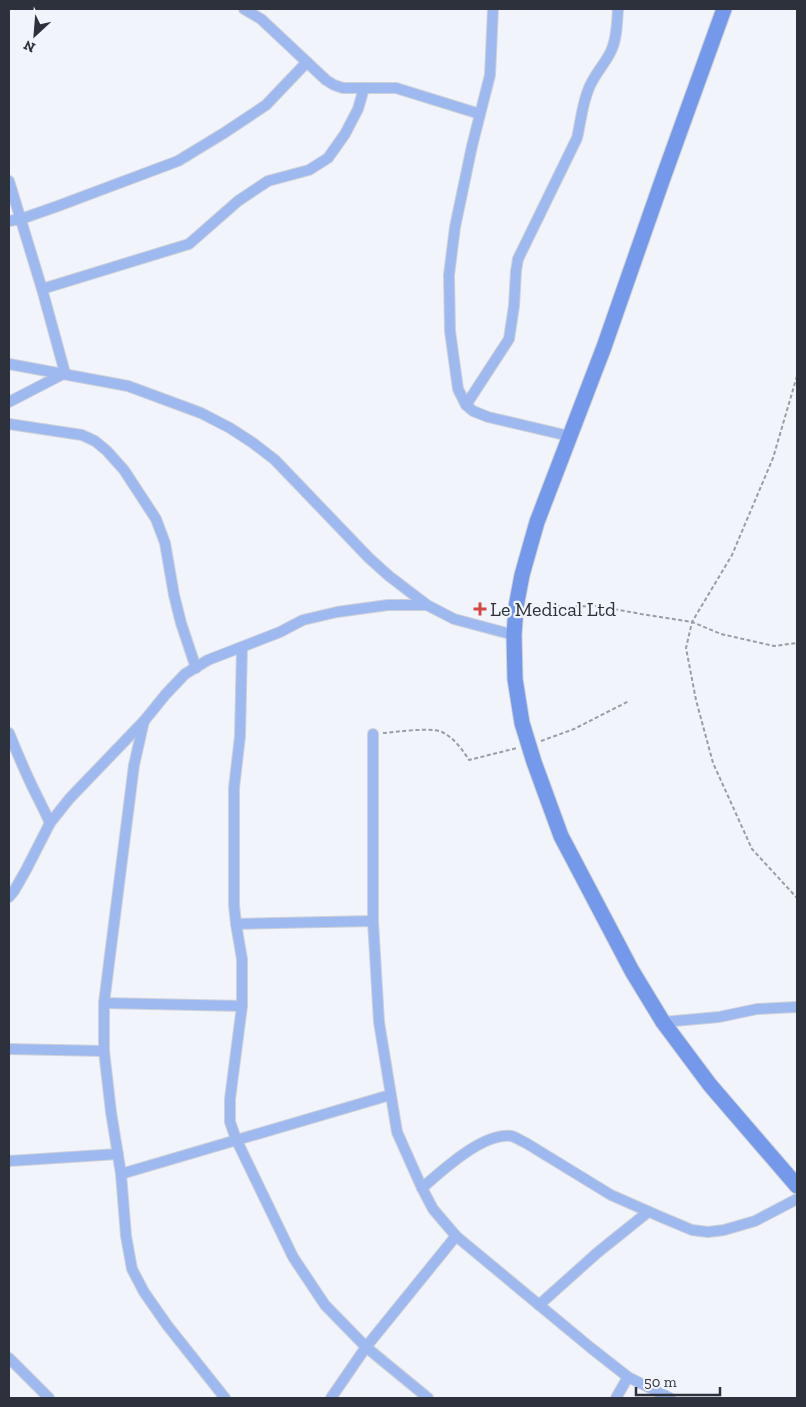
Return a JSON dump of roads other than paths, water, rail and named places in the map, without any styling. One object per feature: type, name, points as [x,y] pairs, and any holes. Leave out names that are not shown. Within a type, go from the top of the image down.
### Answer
[{"type":"main road","points":[[724,9],[604,347],[537,522],[522,576],[516,607],[514,635],[515,679],[522,723],[561,836],[632,971],[663,1022],[710,1085],[797,1186]]},
{"type":"street","points":[[244,9],[261,19],[326,80],[334,85],[343,88],[396,88],[480,114]]},
{"type":"street","points":[[493,9],[490,75],[455,227],[450,275],[450,331],[458,389],[466,405],[473,411],[488,417],[569,436]]},
{"type":"street","points":[[466,405],[509,339],[518,259],[577,138],[589,87],[612,50],[616,34],[618,9]]},
{"type":"street","points":[[9,221],[22,219],[178,161],[266,105],[307,62]]},
{"type":"street","points":[[42,289],[189,244],[238,201],[268,181],[310,170],[328,158],[345,134],[358,109],[364,88]]},
{"type":"street","points":[[9,181],[22,219],[65,373]]},
{"type":"street","points":[[9,364],[128,386],[201,413],[230,428],[275,460],[369,558],[427,605],[454,618],[514,635]]},
{"type":"street","points":[[9,402],[65,373]]},
{"type":"street","points":[[9,424],[82,435],[95,441],[107,451],[124,470],[156,519],[165,544],[181,624],[196,668]]},
{"type":"street","points":[[9,897],[26,870],[50,823],[70,798],[144,721],[185,674],[208,660],[280,632],[303,620],[337,612],[388,605],[427,605]]},
{"type":"street","points":[[242,647],[240,736],[234,788],[234,905],[242,959],[242,1006],[230,1099],[230,1122],[236,1139],[293,1257],[325,1305],[366,1347],[428,1398]]},
{"type":"street","points":[[144,721],[134,765],[104,1003],[104,1051],[110,1112],[121,1174],[126,1236],[132,1269],[144,1292],[167,1325],[225,1398]]},
{"type":"street","points":[[9,733],[50,823]]},
{"type":"street","points":[[374,734],[373,921],[379,1022],[397,1132],[422,1188],[434,1209],[456,1236],[628,1377],[670,1398]]},
{"type":"street","points":[[236,924],[373,921]]},
{"type":"street","points":[[104,1003],[242,1006]]},
{"type":"street","points":[[663,1022],[720,1017],[757,1009],[797,1007]]},
{"type":"street","points":[[9,1049],[104,1051]]},
{"type":"street","points":[[121,1174],[390,1095]]},
{"type":"street","points":[[422,1188],[466,1151],[498,1137],[513,1136],[612,1195],[692,1230],[708,1232],[724,1230],[754,1221],[797,1199]]},
{"type":"street","points":[[9,1161],[118,1154]]},
{"type":"street","points":[[539,1305],[648,1212]]},
{"type":"street","points":[[331,1398],[366,1347],[456,1236]]},
{"type":"street","points":[[9,1358],[49,1398]]},
{"type":"street","points":[[616,1398],[628,1377]]},
{"type":"place","name":"Le Medical Ltd","points":[[480,609]]}]
